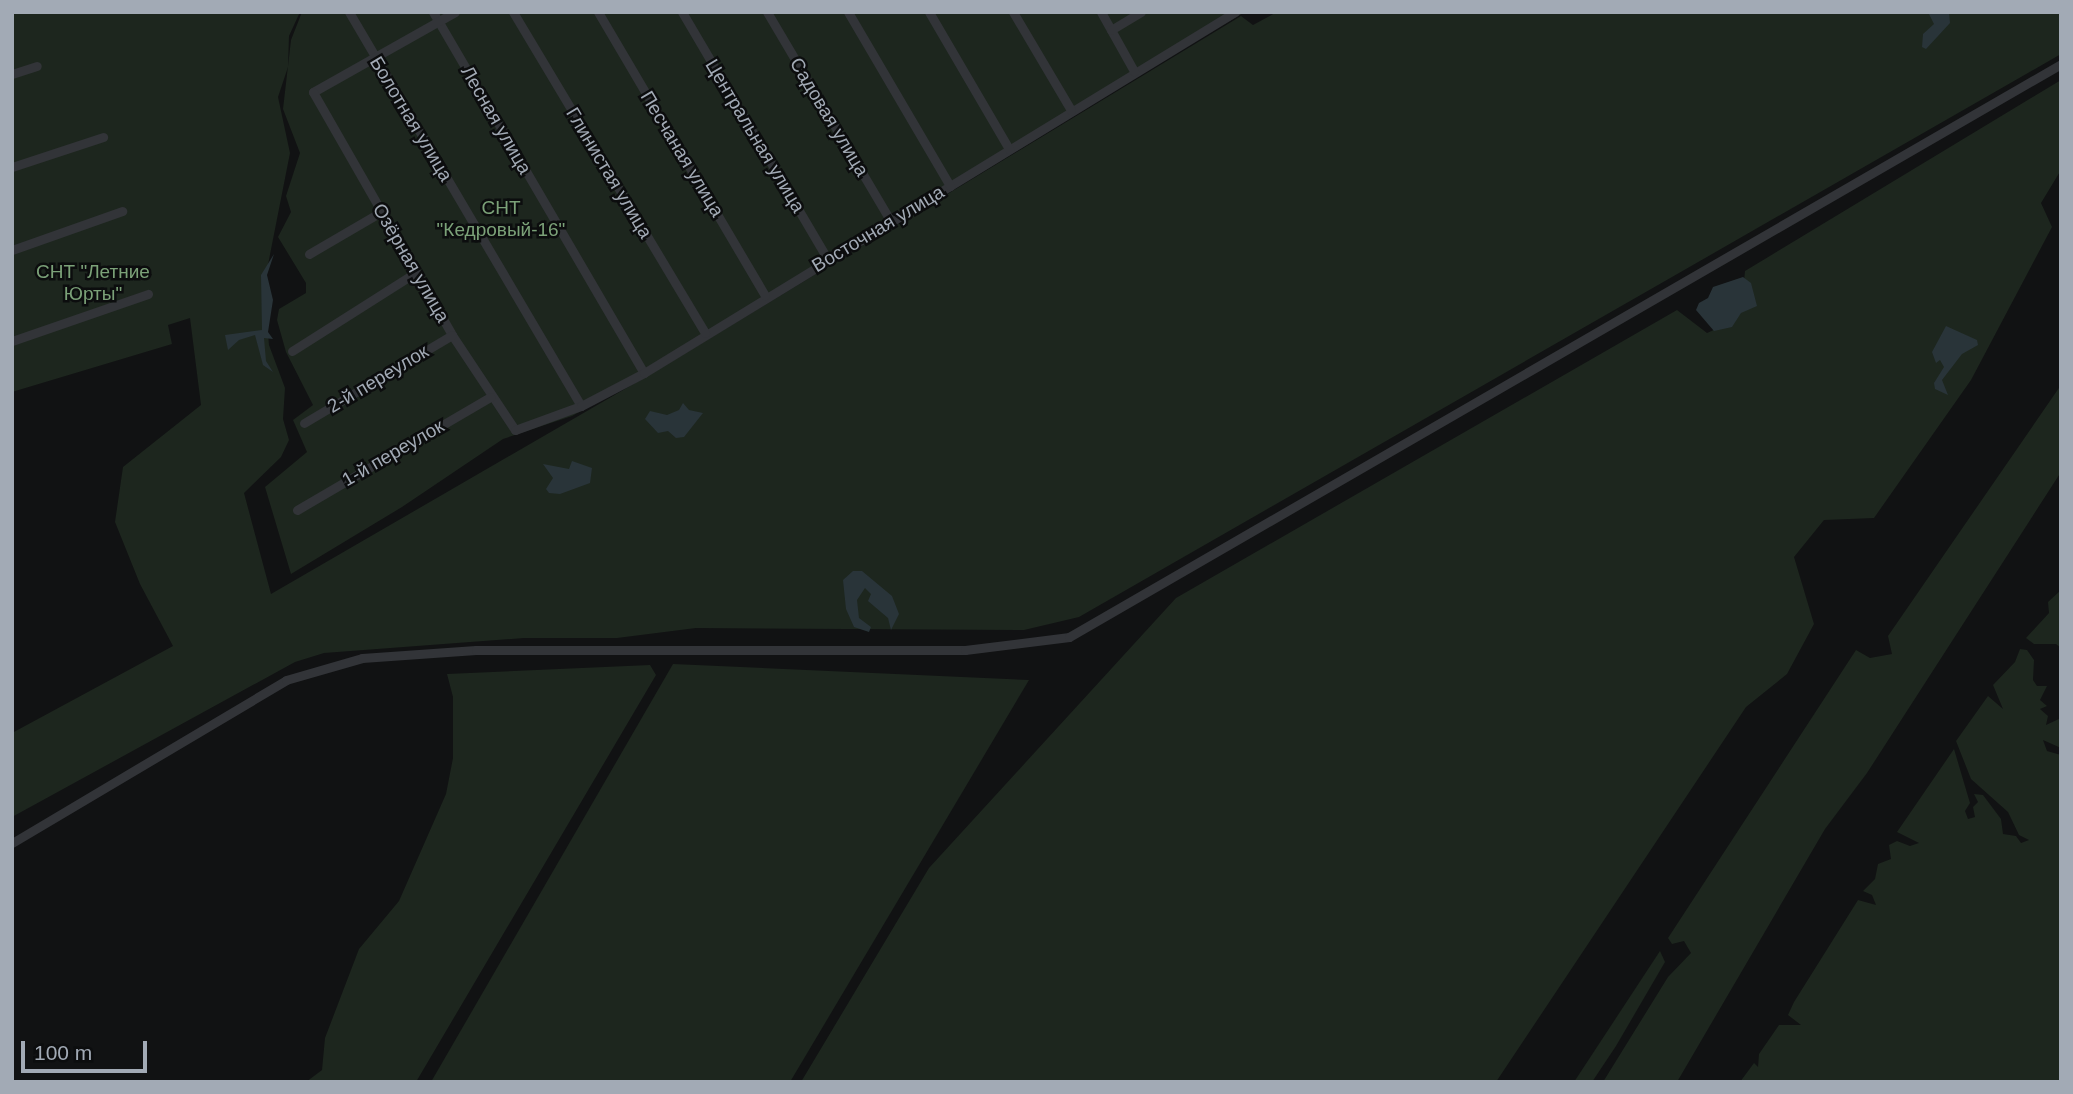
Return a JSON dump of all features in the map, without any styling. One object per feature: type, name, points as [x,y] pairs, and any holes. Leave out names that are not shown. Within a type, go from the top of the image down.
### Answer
[{"type":"street","name":"Болотная улица","points":[[349,12],[582,406]]},
{"type":"street","name":"Лесная улица","points":[[433,12],[644,373]]},
{"type":"street","points":[[375,59],[455,12]]},
{"type":"street","name":"Глинистая улица","points":[[513,12],[705,333]]},
{"type":"street","name":"Песчаная улица","points":[[598,12],[765,295]]},
{"type":"street","name":"Центральная улица","points":[[682,12],[828,260]]},
{"type":"street","name":"Садовая улица","points":[[767,12],[891,222]]},
{"type":"street","points":[[848,12],[950,186]]},
{"type":"street","points":[[929,12],[1009,149]]},
{"type":"street","points":[[1013,12],[1071,110]]},
{"type":"street","points":[[1101,12],[1134,71]]},
{"type":"street","points":[[1111,30],[1142,12]]},
{"type":"street","name":"Восточная улица","points":[[515,430],[582,406],[644,373],[765,295],[828,260],[1134,71],[1235,12]]},
{"type":"street","name":"Озёрная улица","points":[[375,59],[313,92],[415,273],[489,397],[515,430]]},
{"type":"street","points":[[12,843],[286,680],[362,658],[477,650],[965,650],[1069,637],[2061,64]]},
{"type":"street","points":[[12,74],[37,66]]},
{"type":"street","points":[[12,167],[103,137]]},
{"type":"street","points":[[12,250],[122,211]]},
{"type":"street","points":[[309,254],[381,212]]},
{"type":"street","points":[[292,351],[415,273]]},
{"type":"street","points":[[12,341],[148,294]]},
{"type":"street","name":"2-й переулок","points":[[304,423],[452,335]]},
{"type":"street","name":"1-й переулок","points":[[297,510],[489,397]]},
{"type":"green space","name":"СНТ \"Летние Юрты\"","points":[[12,12],[300,12],[289,36],[288,67],[278,97],[290,153],[264,285],[269,345],[285,388],[283,419],[289,440],[281,457],[244,493],[271,594],[656,371],[1241,16],[1253,25],[1277,12],[2061,12],[2061,54],[1079,617],[1024,630],[696,628],[617,638],[524,638],[324,653],[295,662],[12,817],[12,733],[173,646],[140,584],[115,522],[123,467],[201,405],[190,318],[168,325],[172,344],[12,392]]},
{"type":"green space","name":"СНТ \"Кедровый-16\"","points":[[302,12],[1245,12],[1075,111],[649,373],[572,416],[503,439],[402,507],[291,574],[265,487],[307,452],[293,420],[313,405],[286,352],[277,320],[279,309],[306,293],[306,283],[278,237],[291,212],[286,196],[300,153],[283,109],[291,40]]},
{"type":"green space","points":[[2061,80],[2061,170],[2041,203],[2052,227],[1971,380],[1874,518],[1824,520],[1794,557],[1814,624],[1787,674],[1746,707],[1496,1082],[801,1082],[929,868],[1176,598],[1677,310],[1707,333],[1727,324],[1742,302],[1745,271]]},
{"type":"green space","points":[[2061,385],[2061,472],[1867,773],[1825,829],[1677,1082],[1603,1082],[1668,977],[1691,953],[1684,941],[1672,944],[1668,938],[1856,650],[1870,658],[1892,654],[1888,636]]},
{"type":"green space","points":[[2061,590],[2061,648],[2056,644],[2034,644],[2026,638],[2049,613],[2048,602]]},
{"type":"green space","points":[[2020,649],[2027,650],[2034,660],[2033,680],[2037,686],[2047,686],[2040,700],[2047,706],[2040,709],[2048,716],[2046,725],[2061,718],[2061,748],[2043,740],[2047,751],[2061,755],[2061,1082],[1740,1082],[1754,1063],[1758,1067],[1759,1054],[1779,1025],[1801,1025],[1788,1015],[1794,1002],[1858,900],[1876,905],[1872,895],[1863,891],[1875,879],[1878,864],[1891,859],[1889,845],[1897,841],[1910,846],[1919,843],[1897,832],[1954,749],[1970,803],[1965,811],[1968,819],[1975,817],[1973,807],[1978,802],[1974,794],[1983,795],[2001,819],[2003,834],[2016,836],[2021,843],[2029,840],[2019,835],[2008,812],[1971,779],[1956,741],[1988,696],[2003,709],[1993,685],[2015,662]]},
{"type":"green space","points":[[673,664],[1029,680],[790,1082],[431,1082]]},
{"type":"green space","points":[[650,665],[656,675],[416,1082],[306,1082],[322,1070],[325,1038],[359,949],[399,901],[446,794],[453,758],[453,697],[447,674]]},
{"type":"green space","points":[[1660,951],[1665,962],[1616,1046],[1592,1082],[1574,1082]]},
{"type":"shaded area","points":[[1928,12],[1949,12],[1950,23],[1926,49],[1922,47],[1923,34],[1934,24]]},
{"type":"shaded area","points":[[274,254],[267,275],[273,300],[268,332],[273,339],[264,338],[266,361],[273,372],[263,365],[255,335],[239,340],[228,350],[225,335],[262,330],[261,275]]},
{"type":"shaded area","points":[[1743,277],[1751,283],[1757,306],[1741,313],[1732,327],[1714,331],[1696,310],[1699,303],[1708,298],[1713,287]]},
{"type":"shaded area","points":[[1946,326],[1977,340],[1978,345],[1962,354],[1942,380],[1948,395],[1935,389],[1934,383],[1944,367],[1940,360],[1936,363],[1932,352]]},
{"type":"shaded area","points":[[683,403],[689,410],[703,413],[684,437],[676,438],[668,431],[658,433],[645,419],[650,411],[667,415],[679,410]]},
{"type":"shaded area","points":[[572,461],[592,468],[590,483],[560,494],[549,493],[546,489],[553,478],[543,464],[569,469]]},
{"type":"shaded area","points":[[853,571],[862,571],[892,596],[899,614],[891,630],[888,618],[868,601],[871,594],[865,588],[857,600],[859,618],[871,627],[869,632],[854,627],[846,609],[843,580]]}]
